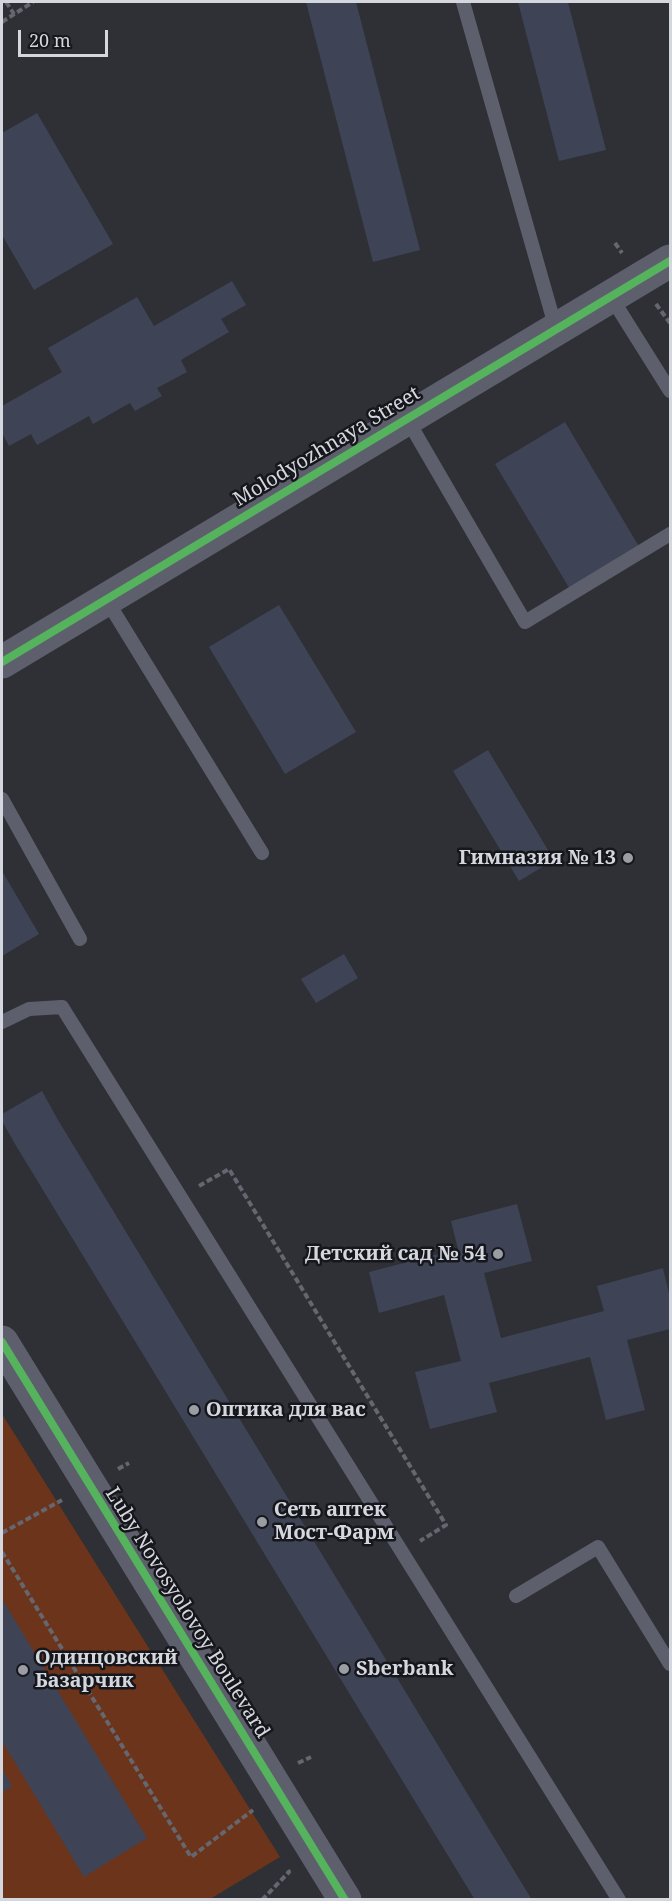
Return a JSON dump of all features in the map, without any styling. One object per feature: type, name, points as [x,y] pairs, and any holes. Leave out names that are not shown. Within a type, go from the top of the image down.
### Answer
[{"type":"street","name":"Molodyozhnaya Street","points":[[2,662],[670,261]]},
{"type":"street","name":"Luby Novosyolovoy Boulevard","points":[[2,1342],[345,1899]]},
{"type":"lane","points":[[463,2],[556,329]]},
{"type":"lane","points":[[611,297],[670,391]]},
{"type":"lane","points":[[407,419],[525,622],[670,534]]},
{"type":"lane","points":[[106,599],[262,853]]},
{"type":"lane","points":[[2,799],[80,939]]},
{"type":"lane","points":[[2,1022],[29,1009],[62,1007],[619,1899]]},
{"type":"lane","points":[[516,1596],[598,1548],[670,1664]]},
{"type":"path","points":[[6,2],[14,14]]},
{"type":"path","points":[[2,22],[33,2]]},
{"type":"path","points":[[180,1196],[229,1169],[446,1525],[401,1551]]},
{"type":"path","points":[[2,1552],[191,1857],[252,1813],[255,1806],[260,1815]]},
{"type":"path","points":[[269,1778],[311,1757]]},
{"type":"path","points":[[262,1899],[290,1872],[285,1863]]},
{"type":"shaded area","points":[[2,1414],[280,1857],[210,1899],[2,1899]]},
{"type":"building","points":[[306,2],[356,2],[420,250],[373,262]]},
{"type":"building","points":[[518,2],[568,2],[606,150],[559,161]]},
{"type":"building","points":[[37,113],[113,244],[34,290],[2,235],[2,133]]},
{"type":"building","points":[[232,281],[246,305],[221,319],[229,332],[181,360],[187,372],[157,388],[162,396],[135,411],[130,403],[93,424],[89,416],[37,445],[31,434],[9,446],[2,433],[2,406],[62,372],[48,348],[137,297],[154,326]]},
{"type":"building","points":[[565,422],[641,550],[571,591],[495,464]]},
{"type":"building","points":[[279,605],[356,732],[285,774],[209,647]]},
{"type":"building","points":[[488,750],[554,860],[519,881],[453,771]]},
{"type":"building","points":[[2,871],[39,934],[2,956]]},
{"type":"building","points":[[344,954],[358,978],[316,1003],[301,979]]},
{"type":"building","points":[[42,1091],[532,1900],[475,1900],[15,1144],[2,1121],[2,1114]]},
{"type":"building","points":[[517,1204],[532,1261],[484,1273],[501,1338],[604,1311],[597,1286],[663,1268],[670,1298],[670,1329],[627,1340],[645,1410],[606,1420],[590,1357],[489,1383],[497,1412],[430,1429],[415,1372],[461,1361],[444,1295],[379,1313],[369,1272],[458,1249],[451,1221]]},
{"type":"building","name":"Одинцовский Базарчик","points":[[2,1599],[147,1838],[84,1877],[2,1741]]},
{"type":"building","points":[[2,1769],[12,1786],[2,1793]]},
{"type":"cycle path","points":[[2,662],[670,261]]},
{"type":"cycle path","points":[[2,1342],[345,1900]]},
{"type":"place","name":"Гимназия № 13","points":[[628,858]]},
{"type":"place","name":"Детский сад № 54","points":[[498,1254]]},
{"type":"place","name":"Оптика для вас","points":[[194,1410]]},
{"type":"place","name":"Сеть аптек Мост-Фарм","points":[[262,1522]]},
{"type":"place","name":"Sberbank","points":[[344,1669]]},
{"type":"place","name":"Одинцовский Базарчик","points":[[23,1670]]}]
